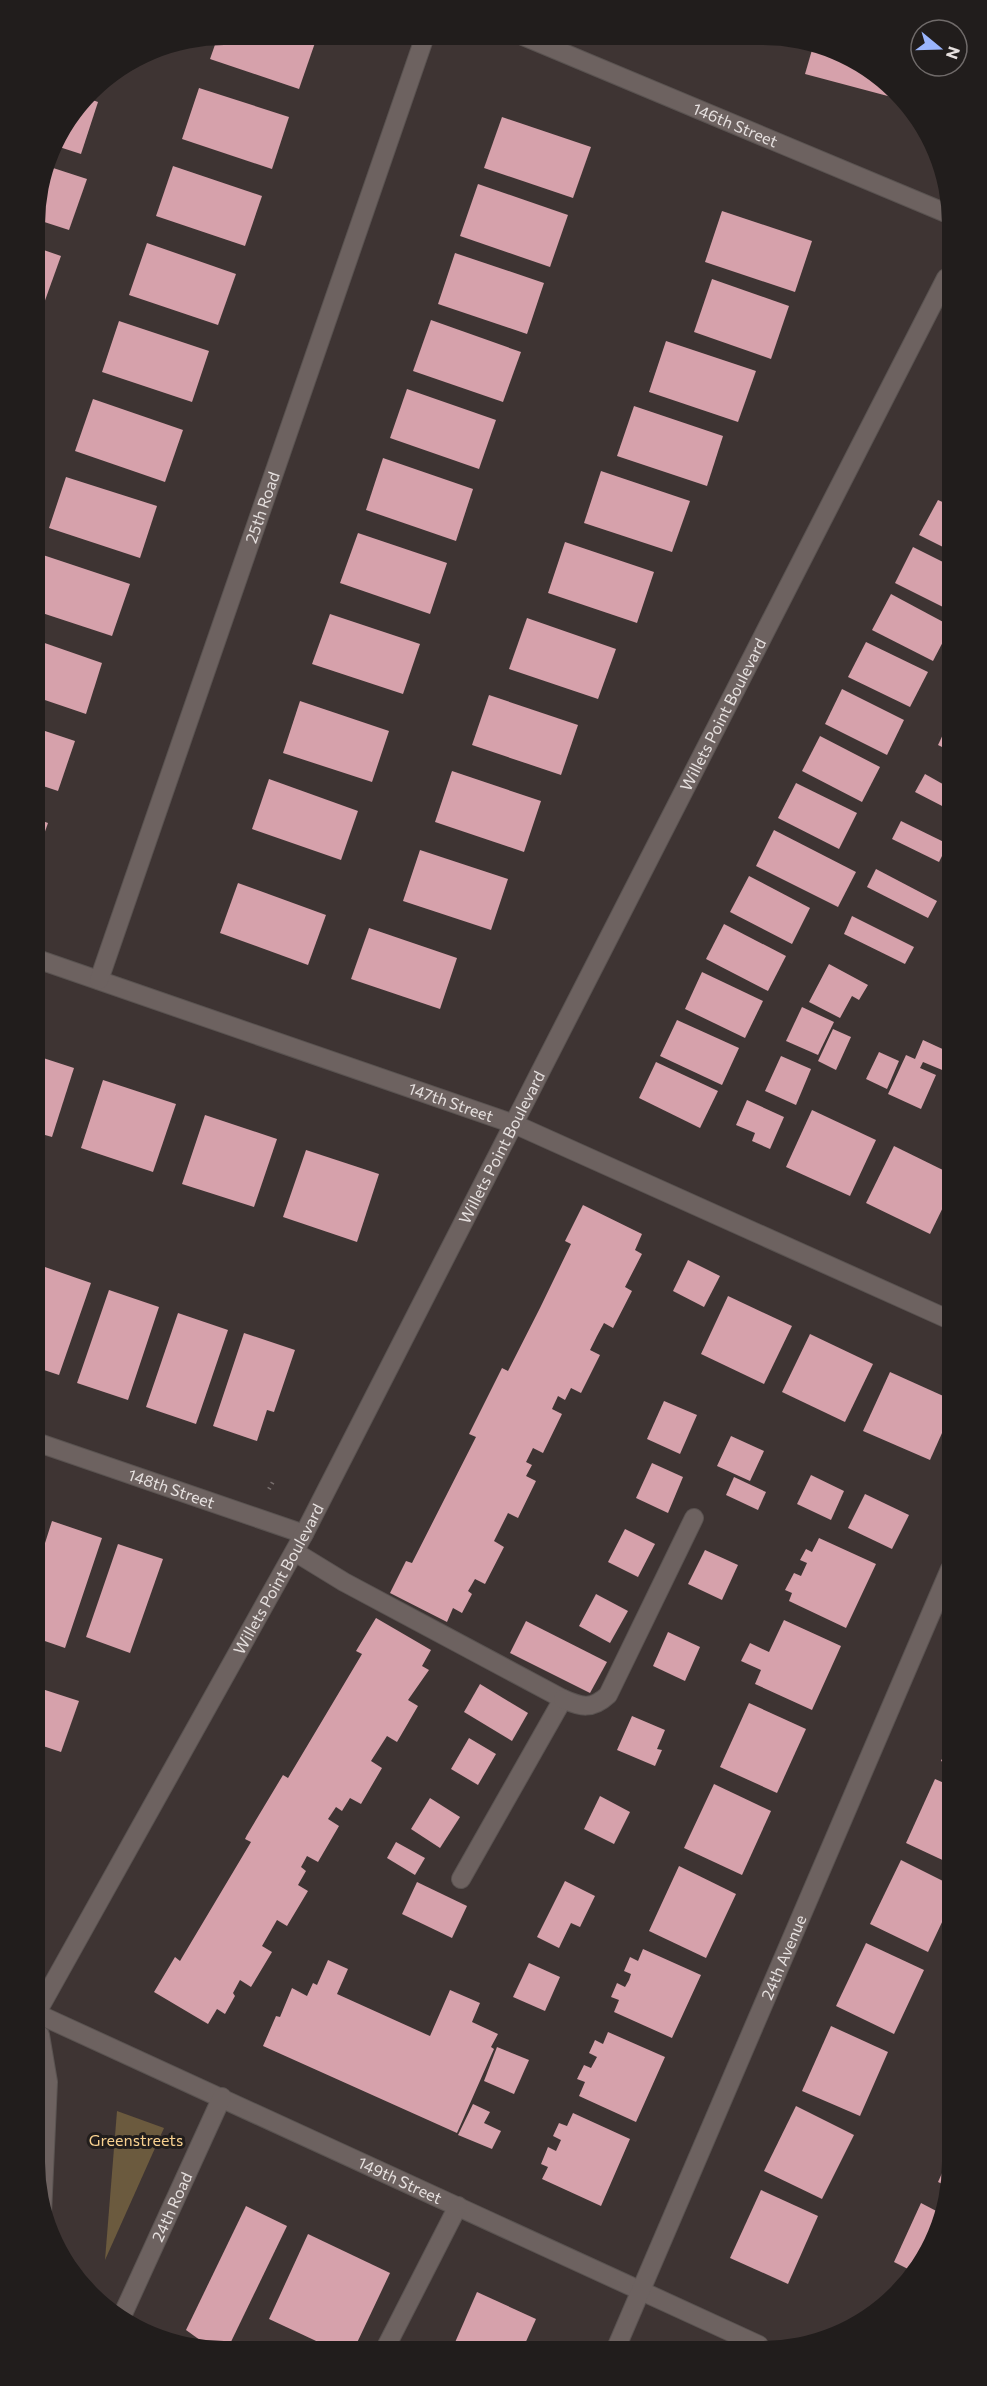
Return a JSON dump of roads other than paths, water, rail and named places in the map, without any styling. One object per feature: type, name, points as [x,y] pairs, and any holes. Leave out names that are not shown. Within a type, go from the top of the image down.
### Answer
[{"type":"street","name":"25th Road","points":[[99,980],[421,45]]},
{"type":"street","name":"146th Street","points":[[545,45],[941,211]]},
{"type":"street","name":"Willets Point Boulevard","points":[[45,1998],[295,1552],[942,286]]},
{"type":"street","name":"147th Street","points":[[45,962],[514,1124],[942,1316]]},
{"type":"street","name":"148th Street","points":[[45,1445],[304,1534]]},
{"type":"street","points":[[295,1552],[344,1582],[584,1708],[599,1704],[608,1695],[694,1518]]},
{"type":"street","name":"24th Avenue","points":[[619,2341],[942,1588]]},
{"type":"street","points":[[461,1879],[563,1699]]},
{"type":"street","name":"149th Street","points":[[45,2017],[750,2341]]},
{"type":"street","points":[[45,2064],[48,2082],[45,2143]]},
{"type":"street","name":"24th Road","points":[[124,2311],[222,2097]]},
{"type":"street","points":[[389,2341],[458,2206]]},
{"type":"park label","name":"Greenstreets","points":[[136,2140]]}]
